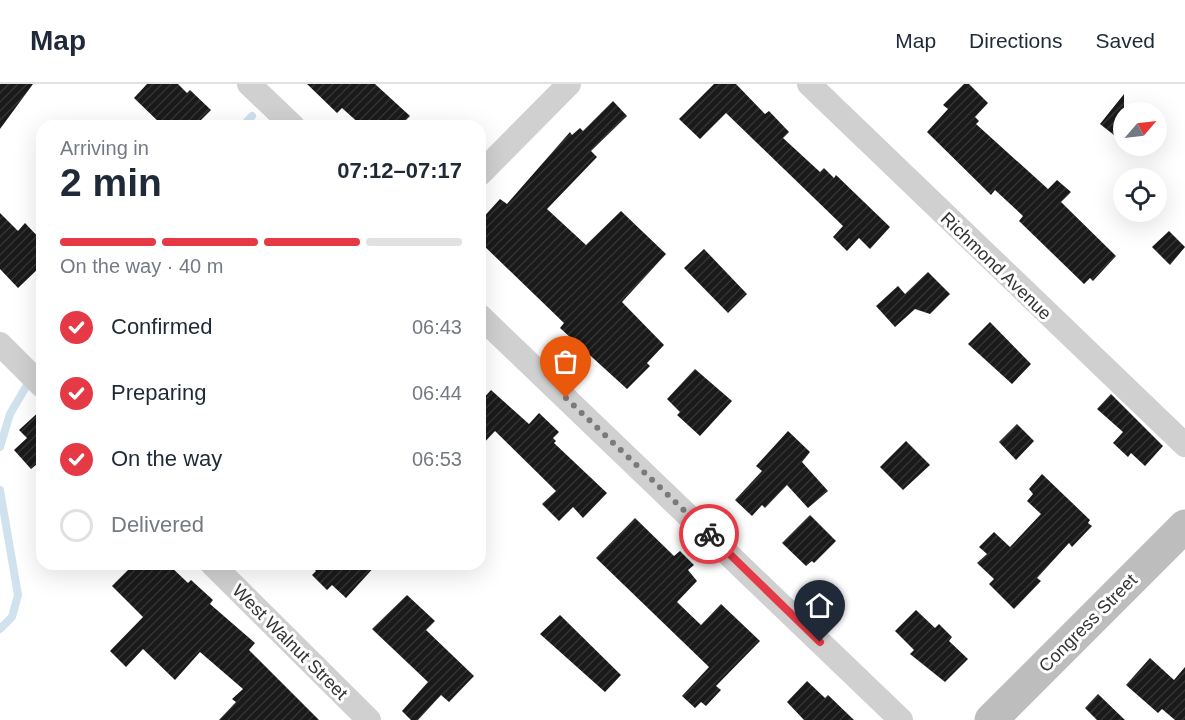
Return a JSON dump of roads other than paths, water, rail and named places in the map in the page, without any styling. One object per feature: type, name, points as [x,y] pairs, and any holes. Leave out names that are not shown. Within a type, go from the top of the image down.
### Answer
[{"type":"main road","name":"Congress Street","points":[[991,720],[1185,526]]},
{"type":"street","points":[[249,84],[287,120]]},
{"type":"street","points":[[486,168],[568,84]]},
{"type":"street","name":"Richmond Avenue","points":[[809,84],[1185,446]]},
{"type":"street","points":[[486,322],[901,720]]},
{"type":"street","points":[[0,344],[36,380]]},
{"type":"street","name":"West Walnut Street","points":[[218,570],[369,720]]},
{"type":"waterway","points":[[248,120],[252,116]]},
{"type":"waterway","points":[[0,447],[10,414],[27,385]]},
{"type":"waterway","points":[[0,490],[18,595],[12,617],[0,629]]}]
